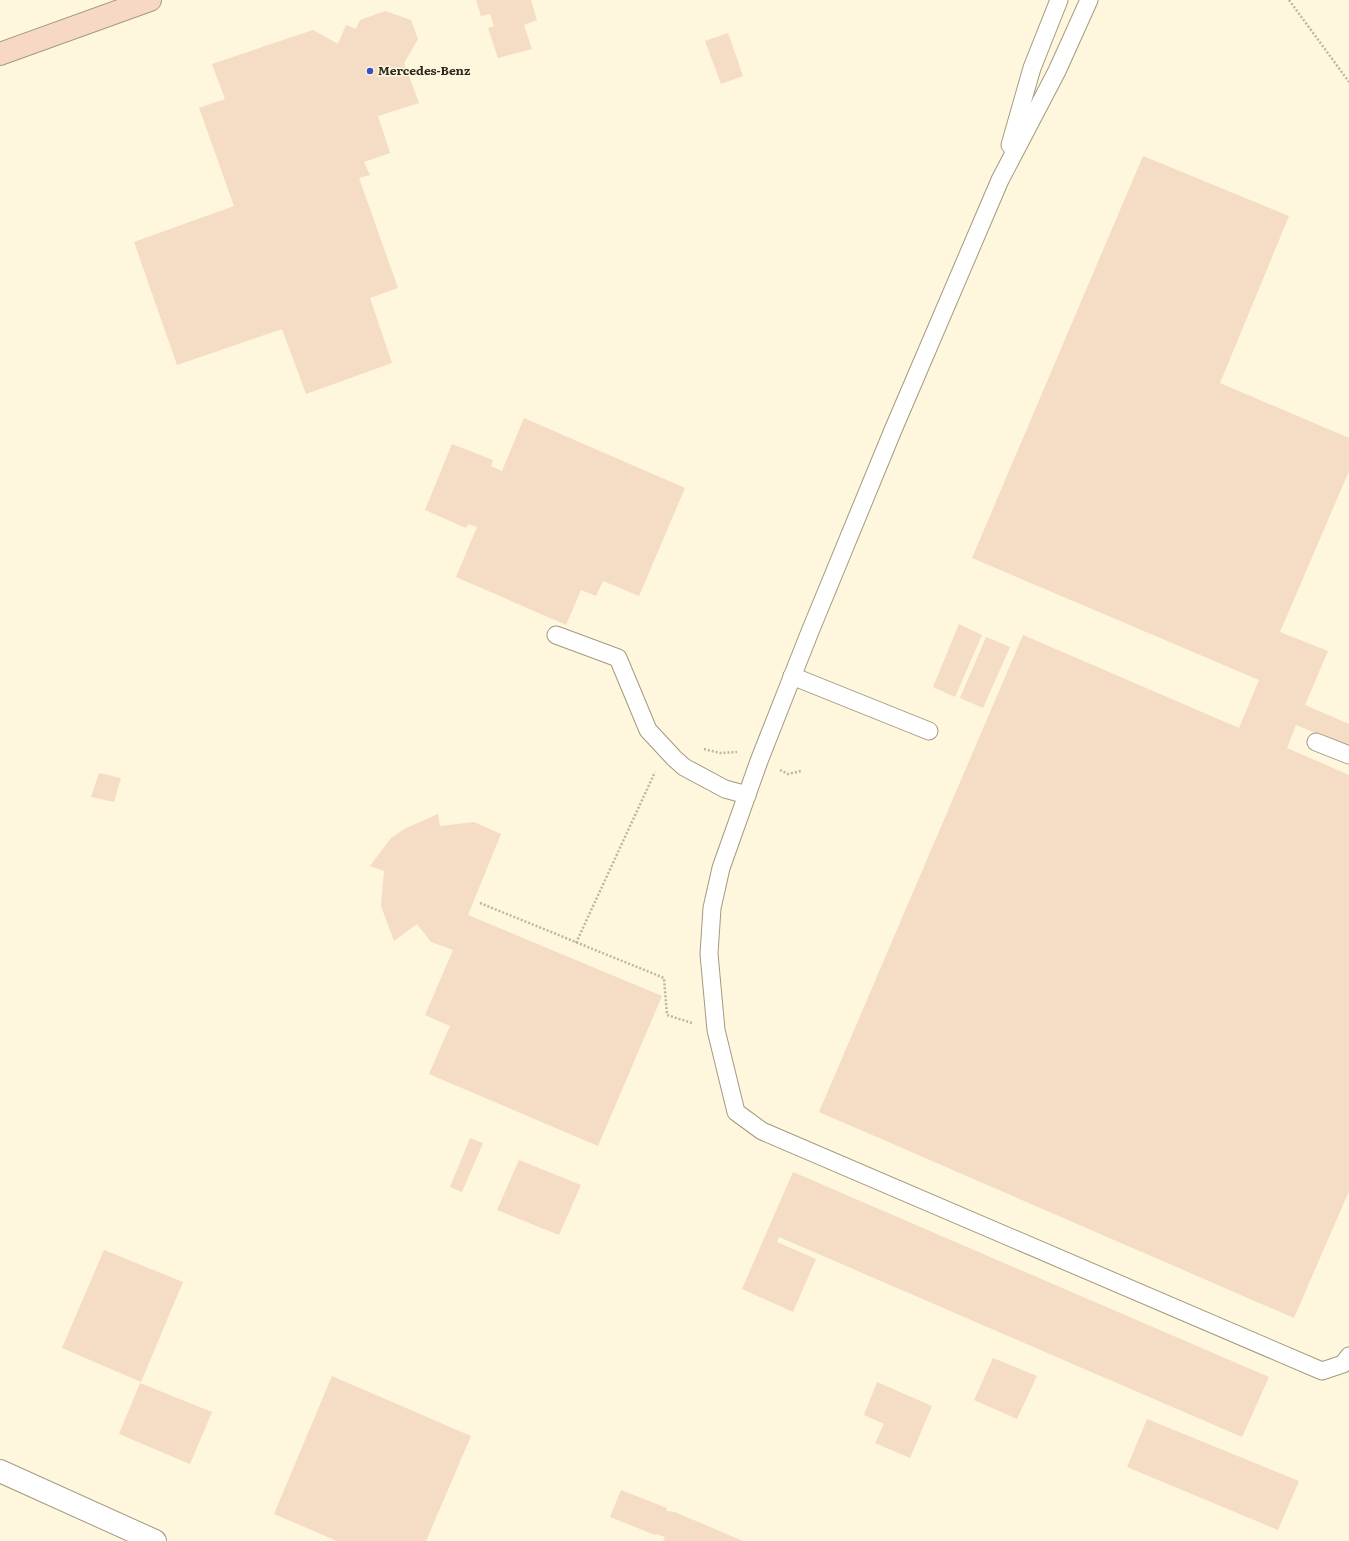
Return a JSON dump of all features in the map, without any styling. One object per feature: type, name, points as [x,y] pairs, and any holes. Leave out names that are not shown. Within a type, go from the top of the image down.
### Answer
[{"type":"main road","points":[[0,54],[150,0]]},
{"type":"street","points":[[0,1471],[155,1541]]},
{"type":"lane","points":[[1000,180],[1032,68],[1059,0]]},
{"type":"lane","points":[[1089,0],[1056,71],[1000,180],[893,430],[792,676],[759,761],[721,868],[712,908],[709,954],[716,1030],[736,1112],[762,1131],[1322,1372],[1343,1364],[1349,1356]]},
{"type":"lane","points":[[556,635],[618,658],[648,730],[684,767],[724,789],[747,795]]},
{"type":"lane","points":[[792,676],[929,731]]},
{"type":"lane","points":[[1316,742],[1349,755]]},
{"type":"path","points":[[1289,0],[1349,82]]},
{"type":"path","points":[[576,942],[666,749],[678,745],[720,752],[736,751],[788,774],[801,771]]},
{"type":"path","points":[[480,903],[664,978],[667,1015],[716,1030]]},
{"type":"building","points":[[476,0],[531,0],[537,20],[524,25],[532,49],[498,58],[488,28],[494,26],[490,14],[481,16]]},
{"type":"building","points":[[385,11],[411,20],[418,39],[404,63],[419,103],[378,116],[390,153],[364,162],[370,175],[359,178],[398,288],[370,298],[392,363],[306,394],[282,329],[177,365],[134,242],[234,206],[199,108],[225,99],[212,64],[313,30],[338,44],[346,25],[356,29],[360,20]]},
{"type":"building","points":[[728,33],[743,76],[721,84],[705,41]]},
{"type":"building","points":[[1143,156],[1289,216],[1220,383],[1349,438],[1349,471],[1280,632],[1328,651],[1305,705],[1349,724],[1349,747],[1296,725],[1287,748],[1349,775],[1349,1191],[1294,1318],[819,1112],[1023,635],[1239,728],[1259,680],[972,558]]},
{"type":"building","points":[[524,418],[685,488],[639,596],[603,581],[596,596],[581,590],[566,625],[456,577],[477,527],[468,524],[466,528],[425,510],[452,444],[493,460],[491,466],[502,471]]},
{"type":"building","points":[[959,624],[982,635],[955,697],[933,687]]},
{"type":"building","points":[[986,637],[1010,647],[983,708],[960,698]]},
{"type":"building","points":[[99,773],[121,778],[114,802],[91,797]]},
{"type":"building","points":[[438,814],[440,826],[474,822],[501,834],[468,915],[662,996],[598,1146],[429,1074],[450,1026],[425,1015],[453,950],[431,942],[417,924],[394,941],[381,906],[384,871],[370,866],[391,838],[406,828]]},
{"type":"building","points":[[470,1138],[483,1143],[462,1192],[450,1187]]},
{"type":"building","points":[[519,1160],[581,1185],[559,1235],[497,1210]]},
{"type":"building","points":[[793,1172],[1269,1377],[1242,1437],[779,1237],[777,1242],[816,1259],[793,1312],[742,1289]]},
{"type":"building","points":[[104,1250],[183,1282],[141,1382],[62,1348]]},
{"type":"building","points":[[993,1358],[1037,1376],[1017,1419],[974,1400]]},
{"type":"building","points":[[332,1376],[471,1436],[426,1541],[337,1541],[274,1514]]},
{"type":"building","points":[[877,1382],[932,1406],[910,1458],[875,1443],[884,1424],[864,1415]]},
{"type":"building","points":[[140,1383],[212,1412],[190,1464],[119,1434]]},
{"type":"building","points":[[1147,1419],[1299,1481],[1278,1530],[1127,1467]]},
{"type":"building","points":[[621,1490],[667,1508],[666,1511],[675,1512],[743,1541],[663,1541],[665,1537],[655,1535],[610,1517]]},
{"type":"place","name":"Mercedes-Benz","points":[[370,71]]}]
